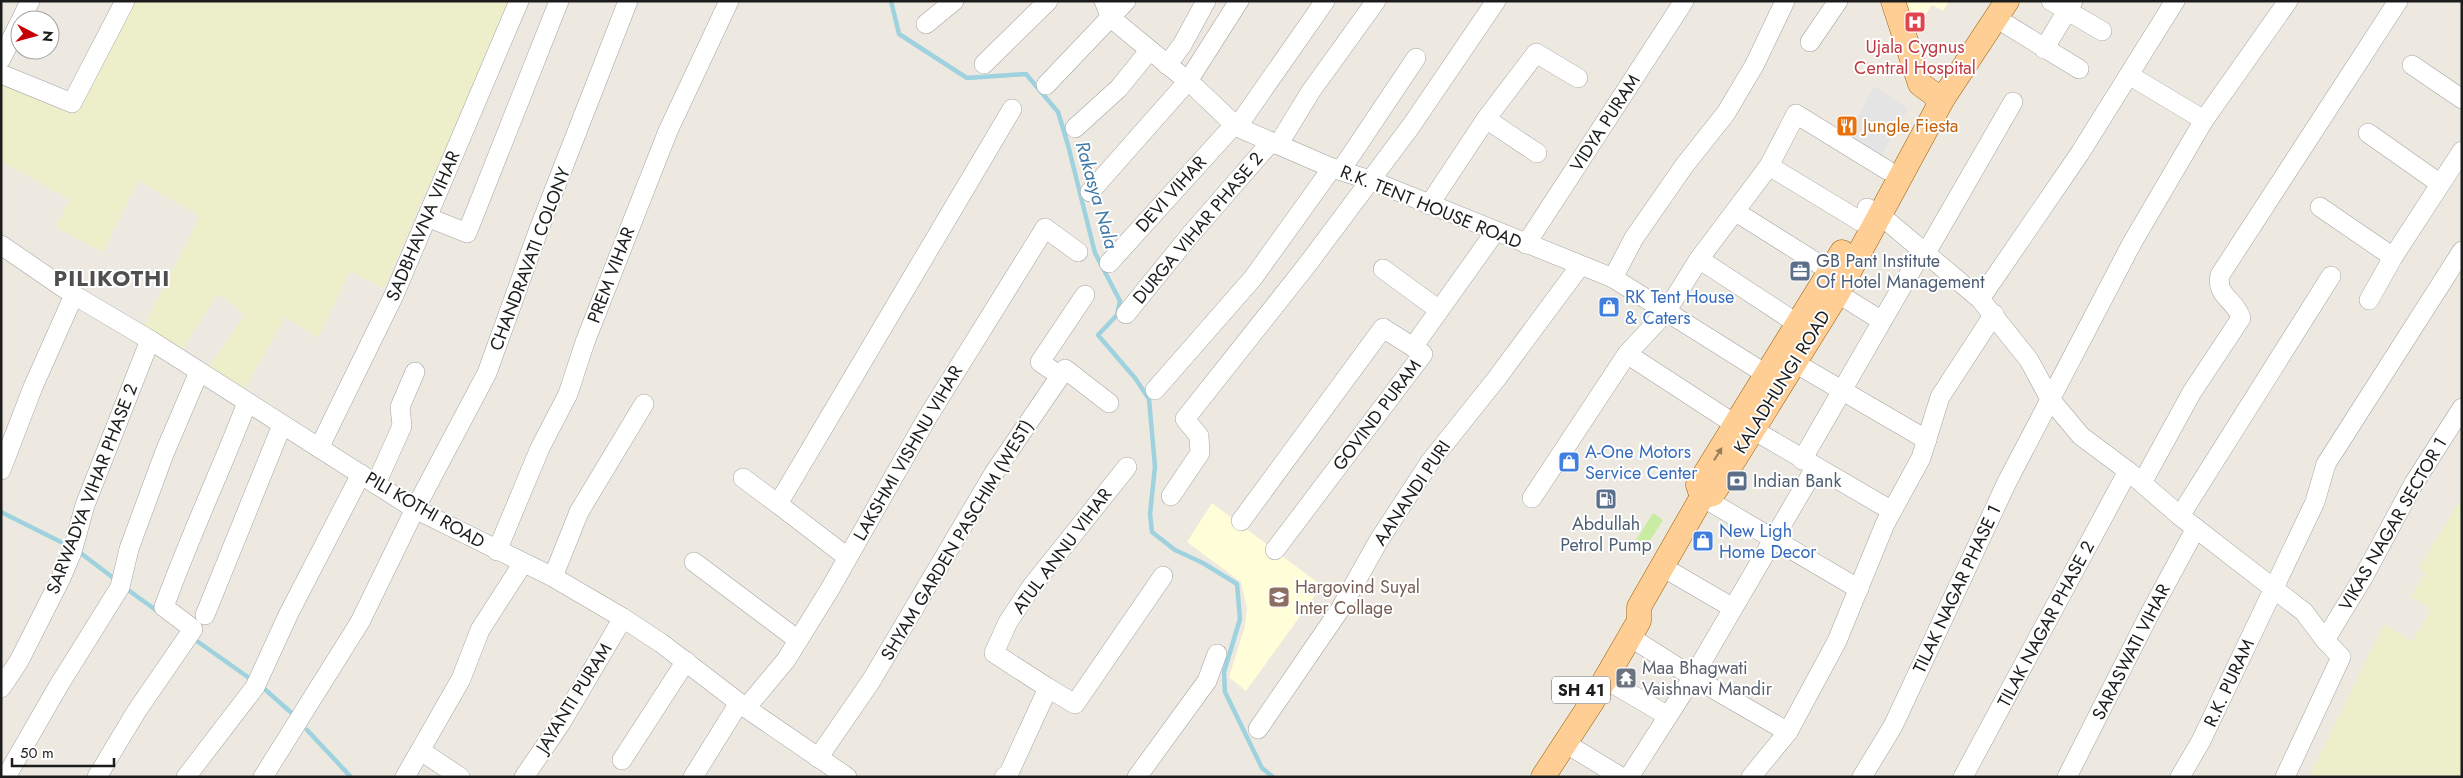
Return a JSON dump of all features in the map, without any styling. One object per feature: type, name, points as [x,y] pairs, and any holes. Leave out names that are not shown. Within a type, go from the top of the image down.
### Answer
[{"type":"main road","points":[[1893,1],[1920,84],[1936,97]]},
{"type":"main road","name":"KALADHUNGI ROAD","points":[[1869,214],[1887,170],[1994,8]]},
{"type":"main road","name":"KALADHUNGI ROAD","points":[[1774,379],[1795,363],[1869,214],[1936,97]]},
{"type":"main road","name":"KALADHUNGI ROAD","points":[[1525,777],[1584,698],[1605,679],[1639,621],[1640,607],[1661,566],[1702,497],[1698,485],[1744,427],[1774,379],[1798,324],[1834,282]]},
{"type":"main road","name":"KALADHUNGI ROAD","points":[[1543,777],[1565,743],[1584,698],[1627,612],[1640,607]]},
{"type":"street","points":[[1,74],[72,103],[126,1]]},
{"type":"street","name":"SADBHAVNA VIHAR","points":[[320,448],[394,295],[519,1]]},
{"type":"street","points":[[427,217],[467,233],[560,1]]},
{"type":"street","name":"CHANDRAVATI COLONY","points":[[263,777],[360,622],[415,509],[487,373],[539,229],[628,1]]},
{"type":"street","name":"PREM VIHAR","points":[[497,551],[540,448],[568,394],[585,342],[668,131],[729,1]]},
{"type":"street","points":[[926,24],[954,1]]},
{"type":"street","points":[[984,64],[1048,1]]},
{"type":"street","points":[[1046,85],[1108,10],[1126,1]]},
{"type":"street","points":[[1167,65],[1182,45],[1206,1]]},
{"type":"street","points":[[1090,192],[1188,81],[1239,1]]},
{"type":"street","name":"DEVI VIHAR","points":[[1109,263],[1235,126],[1325,1]]},
{"type":"street","name":"DURGA VIHAR PHASE 2","points":[[1126,314],[1191,234],[1274,143],[1376,1]]},
{"type":"street","points":[[1171,496],[1200,453],[1199,436],[1185,419],[1307,266],[1410,126],[1496,1]]},
{"type":"street","name":"VIDYA PURAM","points":[[1526,244],[1684,1]]},
{"type":"street","points":[[1613,278],[1634,238],[1684,166],[1726,113],[1755,64],[1785,1]]},
{"type":"street","points":[[1810,42],[1838,1]]},
{"type":"street","points":[[2051,1],[2070,6],[2102,32]]},
{"type":"street","points":[[1980,299],[2080,152],[2175,1]]},
{"type":"street","name":"TILAK NAGAR PHASE 1","points":[[1862,777],[1893,726],[2007,482],[2136,236],[2204,120],[2288,1]]},
{"type":"street","name":"TILAK NAGAR PHASE 2","points":[[1964,777],[2135,477],[2241,318],[2240,312],[2221,291],[2218,283],[2220,275],[2398,1]]},
{"type":"street","points":[[2044,49],[2070,6]]},
{"type":"street","points":[[1994,8],[2044,49],[2079,69]]},
{"type":"street","name":"R.K. TENT HOUSE ROAD","points":[[1108,10],[1149,51],[1188,81],[1235,126],[1336,169],[1370,180],[1613,278],[1774,379]]},
{"type":"street","points":[[1,59],[10,41]]},
{"type":"street","points":[[1075,128],[1119,88],[1149,51]]},
{"type":"street","points":[[1429,205],[1486,119],[1536,53],[1578,78]]},
{"type":"street","points":[[1155,390],[1253,278],[1336,169],[1416,58]]},
{"type":"street","points":[[2412,65],[2462,100]]},
{"type":"street","points":[[2129,75],[2204,120]]},
{"type":"street","points":[[1629,777],[1692,677],[1774,539],[1842,389],[2013,102]]},
{"type":"street","points":[[778,504],[1012,109]]},
{"type":"street","points":[[1532,498],[1627,354],[1666,312],[1699,259],[1769,166],[1796,114],[1887,170]]},
{"type":"street","points":[[1486,119],[1536,153]]},
{"type":"street","points":[[2368,133],[2440,183]]},
{"type":"street","points":[[2369,300],[2393,257],[2462,151]]},
{"type":"street","points":[[1769,166],[1869,214],[1924,251],[1980,299],[1994,314],[2029,360],[2050,399],[2081,436],[2304,612],[2325,640],[2341,657],[2285,777]]},
{"type":"street","points":[[2320,207],[2393,257]]},
{"type":"street","points":[[1736,212],[1834,282],[1882,321]]},
{"type":"street","name":"LAKSHMI VISHNU VIHAR","points":[[693,777],[743,706],[786,660],[830,589],[927,418],[1044,228],[1078,252]]},
{"type":"street","name":"GOVIND PURAM","points":[[1275,550],[1423,354],[1413,347],[1495,232]]},
{"type":"street","name":"PILI KOTHI ROAD","points":[[1,245],[74,295],[150,340],[415,509],[523,564],[553,577],[623,618],[686,661],[743,706],[841,775]]},
{"type":"street","name":"R.K. PURAM","points":[[2180,777],[2201,741],[2318,496],[2326,464],[2462,251]]},
{"type":"street","points":[[1699,259],[1798,324]]},
{"type":"street","name":"AANANDI PURI","points":[[1258,729],[1341,608],[1379,540],[1430,462],[1497,378],[1580,266]]},
{"type":"street","points":[[1383,269],[1439,310]]},
{"type":"street","points":[[2180,516],[2331,276]]},
{"type":"street","points":[[1,470],[33,387],[74,295]]},
{"type":"street","points":[[1085,295],[1040,362],[1060,376],[1065,369],[1109,403]]},
{"type":"street","points":[[1751,777],[1788,732],[1837,641],[1892,511],[1920,458],[1940,397],[1994,314]]},
{"type":"street","points":[[1241,521],[1383,328],[1413,347]]},
{"type":"street","name":"SARWADYA VIHAR PHASE 2","points":[[1,688],[19,661],[65,569],[72,552],[85,505],[150,340]]},
{"type":"street","points":[[1627,354],[1744,427],[1892,511]]},
{"type":"street","points":[[1795,363],[1927,440]]},
{"type":"street","points":[[6,777],[59,685],[120,587],[129,549],[164,454],[199,372]]},
{"type":"street","points":[[186,777],[255,687],[289,613],[368,479],[402,426],[400,407],[415,372]]},
{"type":"street","name":"SHYAM GARDEN PASCHIM (WEST)","points":[[818,758],[871,681],[994,473],[1060,376]]},
{"type":"street","points":[[97,777],[136,712],[193,629],[164,607],[247,403]]},
{"type":"street","points":[[553,577],[579,512],[644,404]]},
{"type":"street","name":"VIKAS NAGAR SECTOR 1","points":[[2325,640],[2364,576],[2414,483],[2462,408]]},
{"type":"street","points":[[205,614],[282,425]]},
{"type":"street","name":"ATUL ANNU VIHAR","points":[[1048,688],[994,653],[1008,622],[1032,586],[1127,467]]},
{"type":"street","points":[[743,478],[847,557]]},
{"type":"street","points":[[1702,497],[1859,589]]},
{"type":"street","name":"SARASWATI VIHAR","points":[[2067,777],[2148,617],[2196,528]]},
{"type":"street","points":[[694,562],[798,640]]},
{"type":"street","points":[[405,777],[421,752],[461,678],[480,630],[523,564]]},
{"type":"street","points":[[1661,566],[1734,608]]},
{"type":"street","points":[[1004,777],[1009,773],[1048,688],[1075,704],[1163,576]]},
{"type":"street","name":"JAYANTI PURAM","points":[[524,777],[561,723],[623,618]]},
{"type":"street","points":[[1630,637],[1692,677],[1788,732]]},
{"type":"street","points":[[1137,777],[1207,681],[1217,654]]},
{"type":"street","points":[[622,760],[686,661]]},
{"type":"street","points":[[1605,679],[1668,716]]},
{"type":"street","points":[[1565,743],[1621,777]]},
{"type":"street","points":[[421,752],[460,777]]},
{"type":"shaded area","points":[[136,1],[508,1],[466,107],[419,206],[384,289],[350,271],[318,338],[285,317],[244,391],[209,367],[245,314],[218,294],[181,351],[144,326],[200,216],[138,181],[103,252],[55,227],[70,200],[1,161],[1,79],[79,106]]},
{"type":"shaded area","name":"Ujala Cygnus Central Hospital","points":[[1902,1],[1949,1],[1943,11],[1932,5],[1913,33]]},
{"type":"shaded area","points":[[1874,86],[1908,109],[1879,160],[1846,140]]},
{"type":"shaded area","points":[[2462,497],[2462,777],[2309,777],[2384,624],[2412,642],[2431,610],[2411,596],[2425,574],[2419,568]]},
{"type":"shaded area","name":"Hargovind Suyal Inter Collage","points":[[1212,503],[1322,586],[1246,691],[1229,677],[1245,626],[1247,609],[1241,582],[1187,542]]},
{"type":"green space","points":[[1653,513],[1663,520],[1643,552],[1633,545]]},
{"type":"waterway","name":"Rakasya Nala","points":[[891,1],[899,34],[967,78],[1026,74],[1058,112],[1095,253],[1120,301],[1117,315],[1098,335],[1135,378],[1149,399],[1155,467],[1150,514],[1152,532],[1175,550],[1203,563],[1237,584],[1240,619],[1224,672],[1225,692],[1262,768],[1273,777]]},
{"type":"waterway","points":[[1,512],[69,546]]},
{"type":"waterway","points":[[78,551],[116,580]]},
{"type":"waterway","points":[[124,587],[160,613]]},
{"type":"waterway","points":[[194,639],[252,680]]},
{"type":"waterway","points":[[261,686],[294,715]]},
{"type":"waterway","points":[[307,730],[351,777]]},
{"type":"place","name":"Ujala Cygnus Central Hospital","points":[[1915,22]]},
{"type":"place","name":"Jungle Fiesta","points":[[1847,126]]},
{"type":"place","name":"GB Pant Institute Of Hotel Management","points":[[1800,271]]},
{"type":"place","name":"RK Tent House & Caters","points":[[1609,307]]},
{"type":"place","name":"A-One Motors Service Center","points":[[1569,462]]},
{"type":"place","name":"Indian Bank","points":[[1737,481]]},
{"type":"place","name":"Abdullah Petrol Pump","points":[[1606,499]]},
{"type":"place","name":"New Ligh Home Decor","points":[[1703,541]]},
{"type":"place","name":"Hargovind Suyal Inter Collage","points":[[1279,597]]},
{"type":"place","name":"Maa Bhagwati Vaishnavi Mandir","points":[[1626,678]]},
{"type":"district","name":"PILIKOTHI","points":[[112,278]]}]
